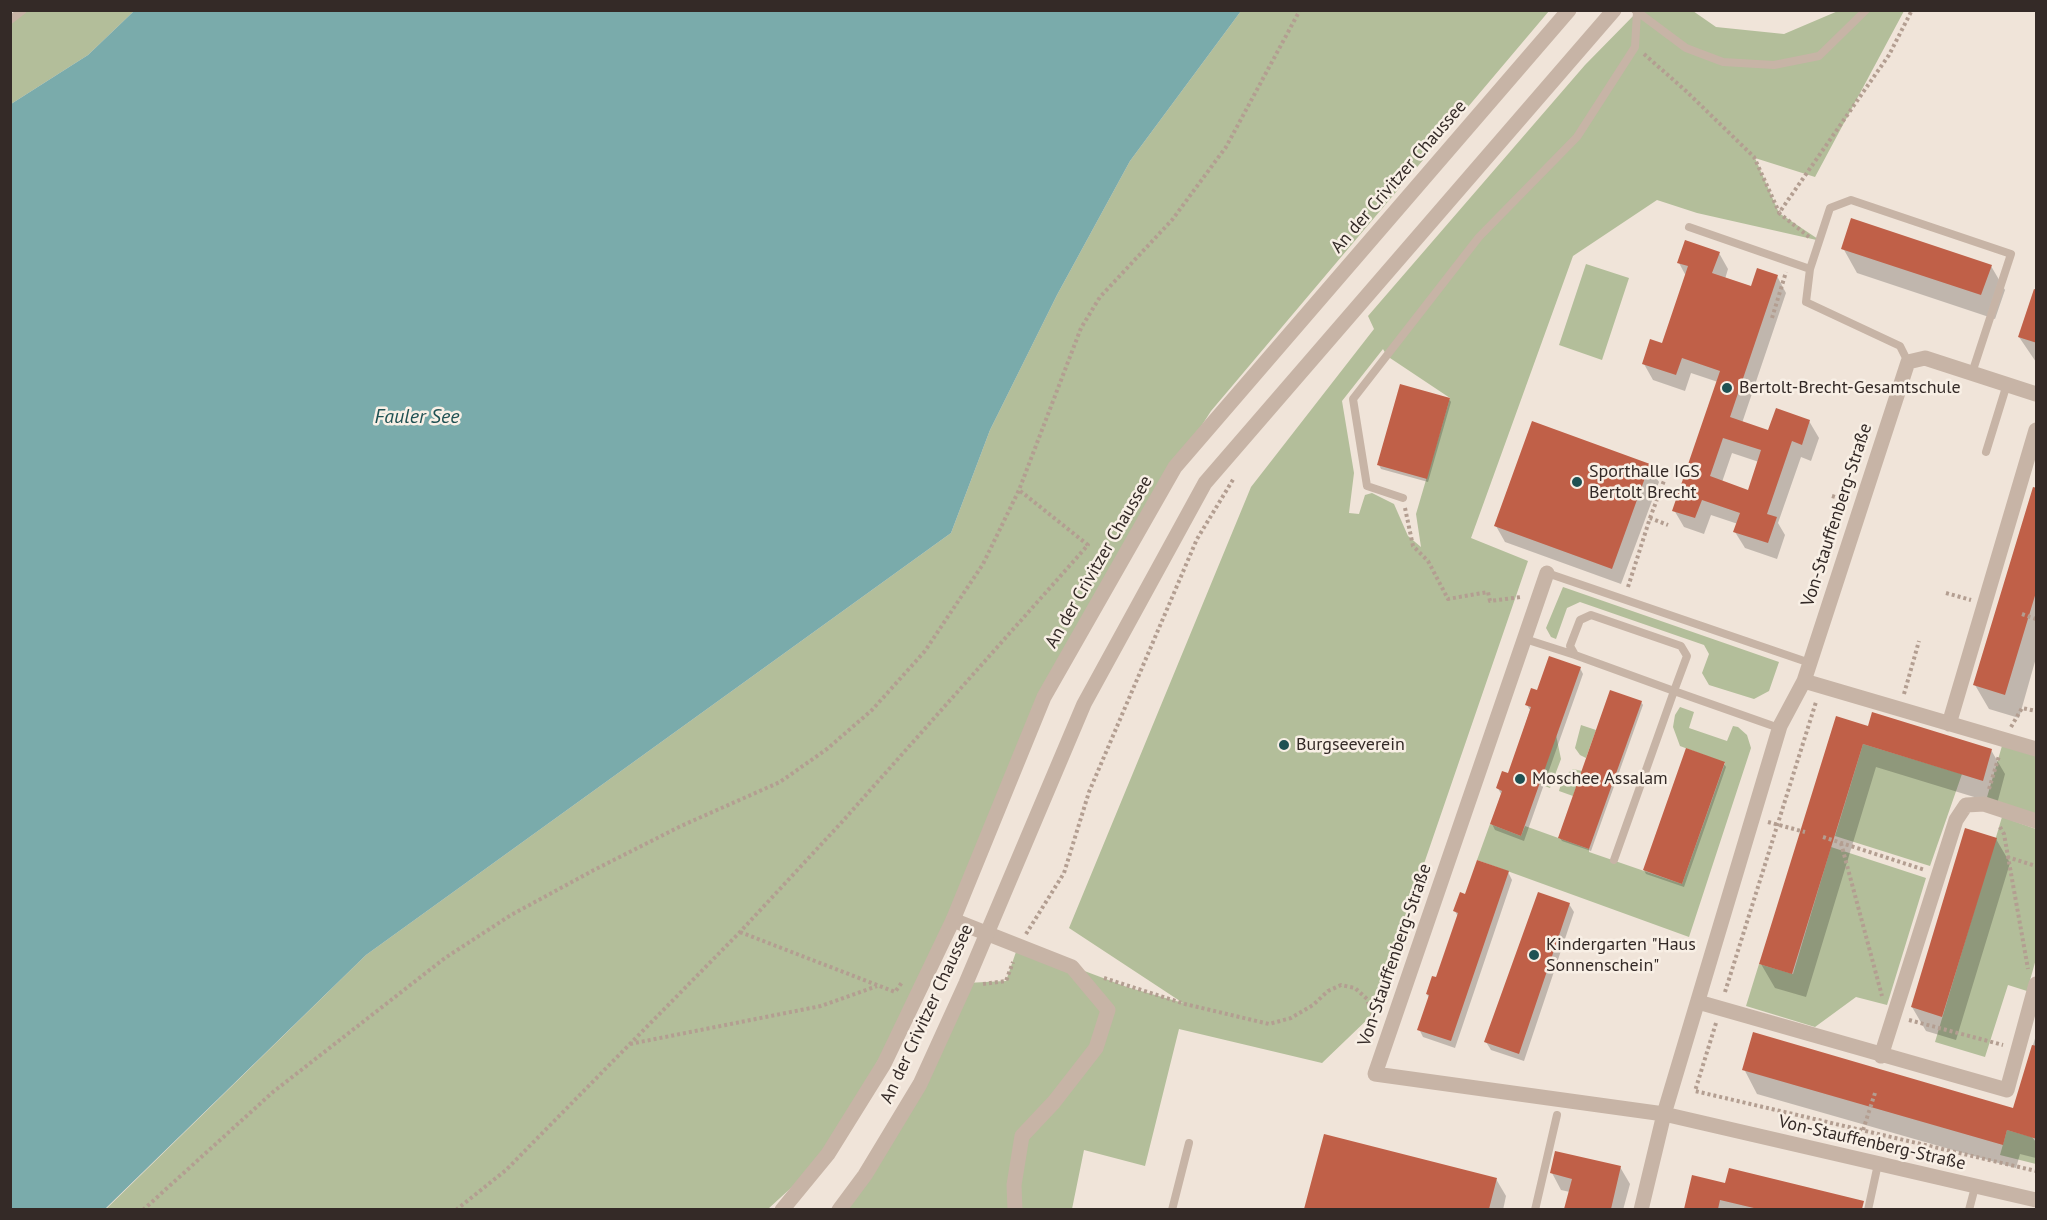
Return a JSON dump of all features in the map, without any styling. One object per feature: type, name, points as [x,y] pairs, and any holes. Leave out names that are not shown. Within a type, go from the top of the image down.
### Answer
[{"type":"street","name":"An der Crivitzer Chaussee","points":[[782,1209],[828,1154],[884,1064],[953,920],[1044,697],[1175,467],[1569,10]]},
{"type":"street","name":"An der Crivitzer Chaussee","points":[[839,1209],[865,1175],[920,1084],[987,934],[1084,704],[1205,483],[1614,10]]},
{"type":"street","points":[[1908,362],[1925,358],[2037,393]]},
{"type":"street","name":"Von-Stauffenberg-Straße","points":[[1641,1209],[1664,1114],[1779,728],[1804,681],[1908,362]]},
{"type":"street","points":[[1949,724],[2037,430]]},
{"type":"street","name":"Von-Stauffenberg-Straße","points":[[1546,573],[1375,1074],[1664,1114],[2037,1200]]},
{"type":"street","points":[[1804,681],[2037,749]]},
{"type":"street","points":[[1881,1056],[1937,873],[1956,820],[1966,805],[1984,804],[2037,821]]},
{"type":"street","points":[[953,920],[1072,967],[1108,1010],[1096,1048],[1054,1102],[1022,1136],[1014,1185],[1015,1209]]},
{"type":"street","points":[[1698,1002],[1881,1056],[2007,1090],[2035,990]]},
{"type":"lane","points":[[10,20],[22,10]]},
{"type":"lane","points":[[1636,11],[1686,48],[1723,62],[1774,65],[1819,56],[1866,10]]},
{"type":"lane","points":[[1403,498],[1367,486],[1353,399],[1479,237],[1577,137],[1635,47],[1636,11]]},
{"type":"lane","points":[[1908,362],[1900,346],[1806,302],[1810,269],[1830,208],[1851,200],[2011,254],[1972,374]]},
{"type":"lane","points":[[1689,227],[1810,269]]},
{"type":"lane","points":[[1986,452],[2007,384]]},
{"type":"lane","points":[[1546,573],[1810,663]]},
{"type":"lane","points":[[1575,655],[1570,646],[1580,620],[1591,615],[1681,646],[1687,656],[1614,860]]},
{"type":"lane","points":[[1525,639],[1779,728]]},
{"type":"lane","points":[[1535,1209],[1557,1114]]},
{"type":"lane","points":[[1172,1209],[1189,1143]]},
{"type":"lane","points":[[1868,1209],[1878,1164]]},
{"type":"lane","points":[[1969,1209],[1975,1187]]},
{"type":"path","points":[[143,1209],[273,1092],[445,958],[511,915],[681,826],[780,782],[827,749],[872,710],[925,651],[984,564],[1018,490],[1080,328],[1101,297],[1172,220],[1226,147],[1300,10]]},
{"type":"path","points":[[1779,213],[1889,55],[1912,10]]},
{"type":"path","points":[[1635,47],[1686,91],[1754,157],[1779,213],[1804,235],[1821,240]]},
{"type":"path","points":[[1772,318],[1789,263]]},
{"type":"path","points":[[1624,599],[1668,470]]},
{"type":"path","points":[[1018,946],[1064,873],[1089,792],[1192,550],[1237,474]]},
{"type":"path","points":[[456,1209],[506,1170],[740,932],[1088,545],[1018,490]]},
{"type":"path","points":[[1403,498],[1413,546],[1428,561],[1448,599],[1488,592],[1490,601],[1516,597]]},
{"type":"path","points":[[1650,518],[1668,525]]},
{"type":"path","points":[[2022,614],[2037,619]]},
{"type":"path","points":[[1899,709],[1919,641]]},
{"type":"path","points":[[1822,686],[1776,824],[1695,1091],[2037,1171]]},
{"type":"path","points":[[2035,990],[2004,834],[1984,804],[2004,739],[2022,708],[2037,711]]},
{"type":"path","points":[[1753,818],[1805,832]]},
{"type":"path","points":[[1823,837],[1937,873]]},
{"type":"path","points":[[1841,843],[1892,1022],[2019,1049]]},
{"type":"path","points":[[2007,857],[2037,866]]},
{"type":"path","points":[[740,932],[896,992],[908,975]]},
{"type":"path","points":[[1072,967],[1185,1004],[1269,1024],[1291,1018],[1313,1005],[1328,990],[1341,985],[1355,988],[1367,999],[1375,1026]]},
{"type":"path","points":[[630,1044],[821,1006],[877,986]]},
{"type":"path","points":[[1863,1130],[1875,1093]]},
{"type":"green space","points":[[23,11],[134,11],[88,55],[11,104],[11,20]]},
{"type":"green space","points":[[1241,11],[1549,11],[1211,411],[1175,467],[1044,697],[953,920],[828,1154],[768,1209],[105,1210],[366,955],[951,533],[990,430],[1057,295],[1130,161]]},
{"type":"green space","points":[[1638,11],[1693,11],[1716,27],[1784,34],[1838,11],[1904,11],[1815,177],[1755,158],[1779,213],[1821,241],[1697,213],[1657,200],[1573,256],[1471,538],[1528,561],[1372,1015],[1322,1063],[1179,1029],[1145,1166],[1084,1150],[1072,1209],[839,1210],[865,1175],[966,983],[1006,981],[1018,946],[1127,987],[1183,1003],[1069,928],[1251,487],[1374,329],[1368,316],[1585,65]],"holes":[[[1383,349],[1387,356],[1450,398],[1416,514],[1421,547],[1408,536],[1394,504],[1372,493],[1365,495],[1359,514],[1349,513],[1354,473],[1342,401]]]},
{"type":"green space","points":[[1586,264],[1629,278],[1602,360],[1559,345]]},
{"type":"green space","points":[[1563,587],[1779,662],[1769,691],[1754,699],[1709,685],[1702,673],[1709,654],[1704,645],[1580,602],[1567,608],[1556,639],[1551,637],[1546,628]]},
{"type":"green space","points":[[1680,707],[1694,712],[1689,728],[1727,741],[1733,726],[1738,727],[1747,735],[1751,748],[1689,937],[1477,860],[1490,824],[1521,836],[1525,826],[1589,849],[1589,852],[1682,884],[1725,763],[1680,746],[1673,727],[1675,715]]},
{"type":"green space","points":[[1581,725],[1596,730],[1586,758],[1580,755],[1575,748]]},
{"type":"green space","points":[[1556,735],[1561,759],[1550,788],[1539,784]]},
{"type":"green space","points":[[2004,739],[2036,749],[2036,821],[1985,804]]},
{"type":"green space","points":[[1863,744],[1962,774],[1930,866],[1835,836]]},
{"type":"green space","points":[[1573,769],[1582,771],[1573,796],[1559,791],[1563,777]]},
{"type":"green space","points":[[2002,817],[2036,829],[2036,959],[2027,991],[2008,985],[1985,1057],[1935,1042]]},
{"type":"green space","points":[[1831,847],[1926,878],[1887,1005],[1856,997],[1815,1027],[1746,1006],[1759,964],[1793,974]]},
{"type":"green space","points":[[2007,1130],[2032,1137],[2036,1142],[2036,1164],[2000,1155]]},
{"type":"water","name":"Fauler See","points":[[134,11],[1241,11],[1130,161],[1057,295],[990,430],[951,533],[366,955],[105,1209],[11,1209],[11,104],[88,55]]},
{"type":"building","points":[[1851,218],[1992,265],[1981,295],[1841,249]]},
{"type":"building","name":"Bertolt-Brecht-Gesamtschule","points":[[1685,240],[1720,252],[1712,273],[1751,286],[1757,268],[1778,275],[1730,417],[1768,430],[1776,408],[1810,420],[1802,445],[1792,441],[1767,514],[1777,517],[1768,543],[1733,532],[1740,513],[1702,500],[1695,518],[1672,511],[1720,371],[1682,358],[1676,375],[1642,364],[1650,339],[1662,343],[1688,266],[1677,263]],"holes":[[[1723,438],[1761,450],[1748,490],[1710,476]]]},
{"type":"building","points":[[2034,289],[2037,290],[2037,343],[2018,337]]},
{"type":"building","points":[[1400,384],[1450,398],[1427,479],[1377,465]]},
{"type":"building","name":"Sporthalle IGS Bertolt Brecht","points":[[1532,421],[1650,464],[1612,569],[1494,526]]},
{"type":"building","points":[[2033,487],[2037,488],[2037,589],[2005,695],[1973,685]]},
{"type":"building","points":[[1549,656],[1581,667],[1521,836],[1490,824],[1502,791],[1496,788],[1502,771],[1508,773],[1531,707],[1525,705],[1531,688],[1537,690]]},
{"type":"building","points":[[1610,690],[1642,701],[1589,849],[1558,838]]},
{"type":"building","points":[[1872,712],[1992,749],[1983,781],[1863,744],[1792,974],[1759,964],[1836,716],[1868,726]]},
{"type":"building","points":[[1686,748],[1725,762],[1682,884],[1643,870]]},
{"type":"building","points":[[1965,828],[1997,838],[1942,1017],[1911,1007]]},
{"type":"building","points":[[1477,860],[1509,871],[1451,1041],[1417,1030],[1429,995],[1426,994],[1432,976],[1436,977],[1458,913],[1453,911],[1460,892],[1465,894]]},
{"type":"building","points":[[1538,892],[1570,903],[1519,1054],[1484,1042]]},
{"type":"building","points":[[1753,1032],[2013,1108],[2032,1045],[2037,1046],[2037,1139],[2007,1130],[2003,1145],[1742,1070]]},
{"type":"building","points":[[1324,1134],[1497,1178],[1489,1209],[1304,1209]]},
{"type":"building","points":[[1555,1151],[1621,1166],[1611,1209],[1564,1209],[1572,1179],[1550,1173]]},
{"type":"building","points":[[1729,1168],[1864,1201],[1862,1209],[1758,1209],[1720,1200],[1718,1209],[1684,1209],[1692,1175],[1725,1183]]},
{"type":"place","name":"Bertolt-Brecht-Gesamtschule","points":[[1727,388]]},
{"type":"place","name":"Sporthalle IGS Bertolt Brecht","points":[[1577,482]]},
{"type":"place","name":"Burgseeverein","points":[[1284,745]]},
{"type":"place","name":"Moschee Assalam","points":[[1520,779]]},
{"type":"place","name":"Kindergarten \"Haus Sonnenschein\"","points":[[1534,955]]}]
